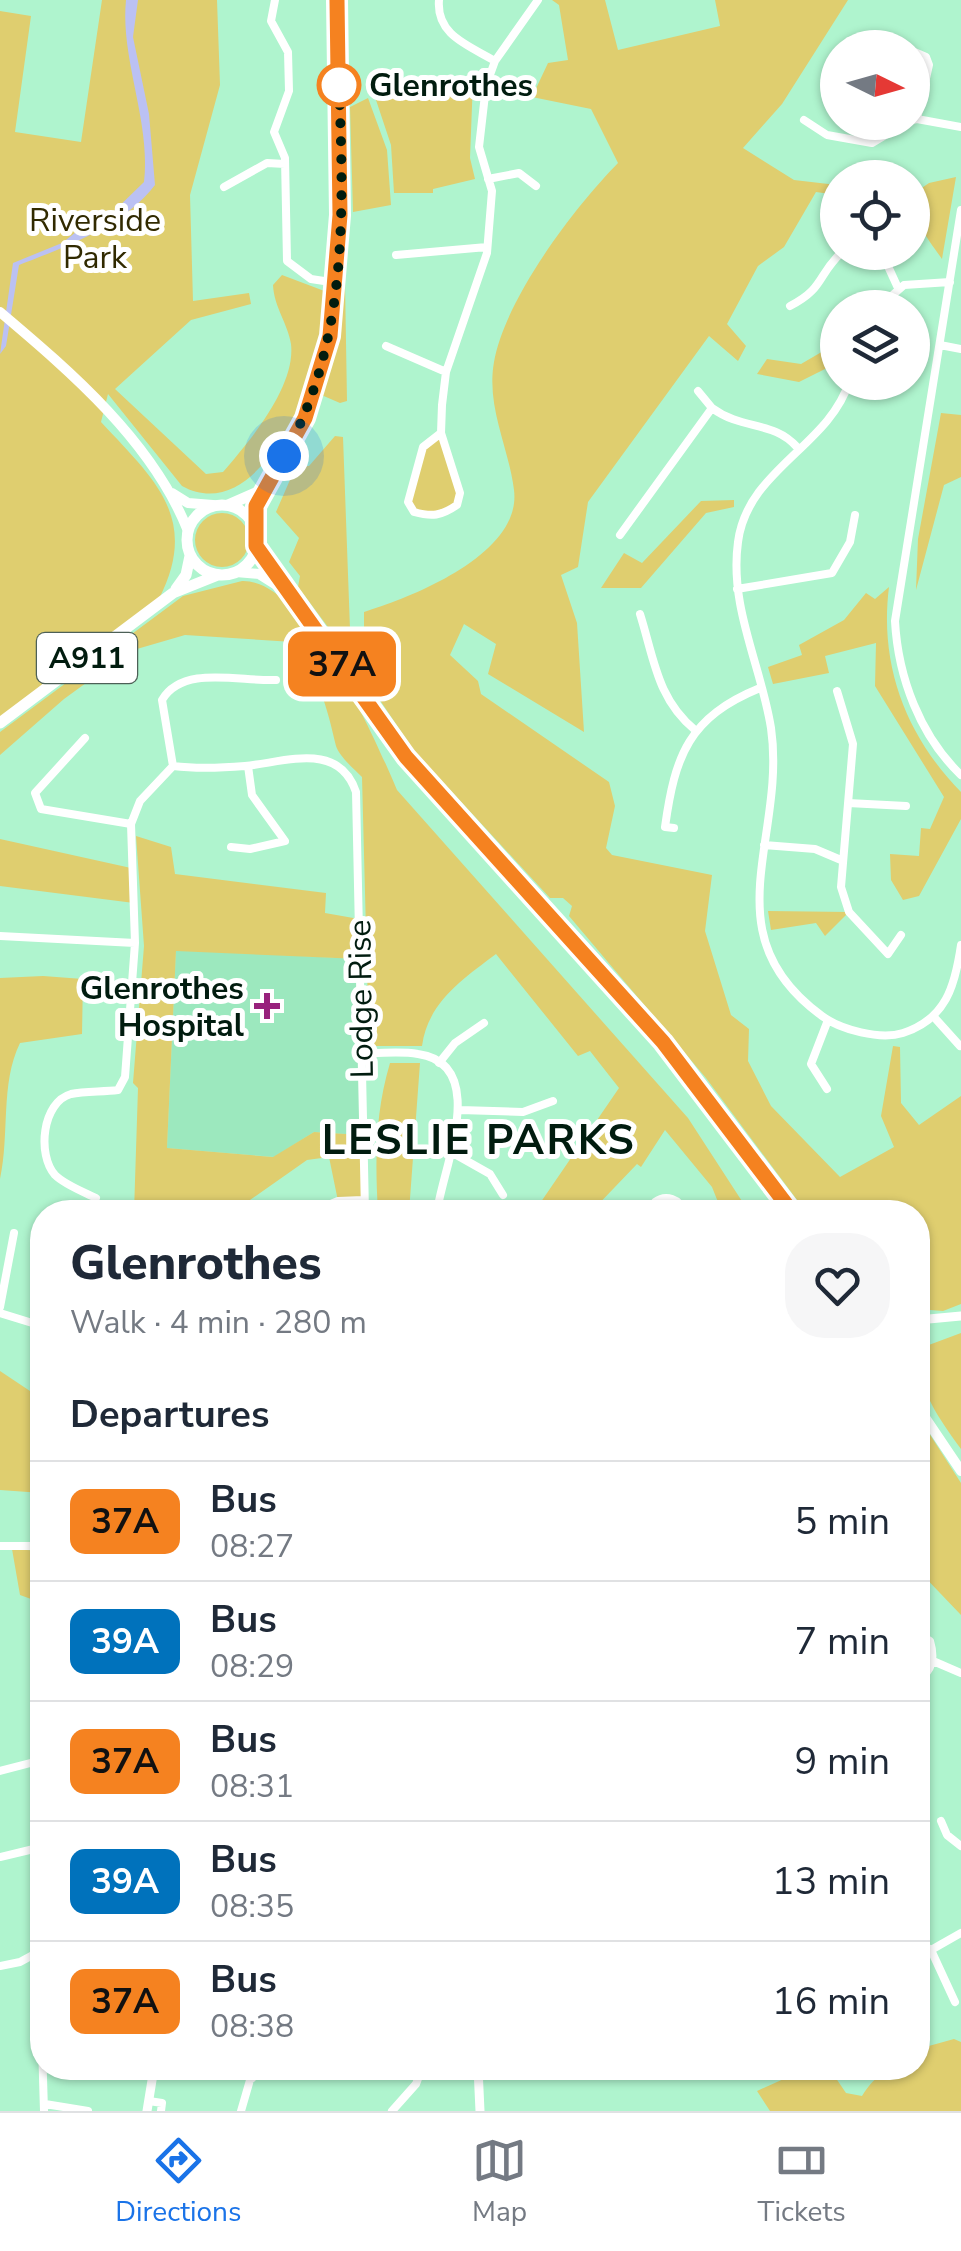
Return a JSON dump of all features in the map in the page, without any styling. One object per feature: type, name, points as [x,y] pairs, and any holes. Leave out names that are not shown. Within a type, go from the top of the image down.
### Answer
[{"type":"main road","points":[[337,0],[338,283],[330,336],[305,418],[262,490],[253,523],[256,546],[406,757],[663,1042],[783,1200]]},
{"type":"main road","points":[[0,312],[127,435],[166,490],[188,531]]},
{"type":"main road","points":[[166,490],[188,503],[213,506],[228,505],[262,490]]},
{"type":"main road","points":[[228,505],[253,523]]},
{"type":"main road","points":[[188,531],[197,515],[213,506]]},
{"type":"main road","name":"A911","points":[[173,593],[186,575],[190,556],[188,531]]},
{"type":"main road","points":[[236,572],[252,557],[256,546]]},
{"type":"main road","points":[[190,556],[197,565],[218,575]]},
{"type":"main road","points":[[236,572],[259,574],[284,590]]},
{"type":"main road","name":"A911","points":[[0,723],[173,593],[236,572]]},
{"type":"main road","points":[[930,1425],[961,1470]]},
{"type":"street","points":[[275,0],[271,21],[288,52],[288,100],[274,126],[285,164],[287,261],[310,279],[338,283]]},
{"type":"street","points":[[438,0],[438,18],[443,29],[494,62]]},
{"type":"street","points":[[440,432],[423,448],[408,502],[414,512],[427,516],[442,516],[456,506],[460,492],[440,432],[446,372],[488,247],[488,179],[480,147],[486,86],[494,62],[538,0]]},
{"type":"street","points":[[288,100],[301,101]]},
{"type":"street","points":[[804,120],[820,130]]},
{"type":"street","points":[[930,123],[961,127]]},
{"type":"street","points":[[224,187],[267,163],[285,164]]},
{"type":"street","points":[[488,179],[520,174],[536,186]]},
{"type":"street","points":[[961,210],[896,621],[904,676],[916,710],[934,742],[961,775]]},
{"type":"street","points":[[396,255],[488,247]]},
{"type":"street","points":[[790,306],[814,294],[827,270]]},
{"type":"street","points":[[890,270],[898,288],[950,282]]},
{"type":"street","points":[[940,345],[961,349]]},
{"type":"street","points":[[386,346],[446,372]]},
{"type":"street","points":[[698,391],[712,408],[737,425],[784,434],[797,447]]},
{"type":"street","points":[[840,400],[831,418],[797,447],[750,506],[739,535],[737,589],[772,756],[758,916],[763,944],[794,995],[828,1020],[878,1034],[901,1034],[934,1018],[957,980],[961,945]]},
{"type":"street","points":[[620,536],[712,408]]},
{"type":"street","points":[[737,589],[832,572],[850,542],[855,515]]},
{"type":"street","points":[[640,614],[668,704],[695,730]]},
{"type":"street","points":[[173,766],[162,700],[168,690],[196,678],[276,680]]},
{"type":"street","points":[[665,827],[671,782],[695,730],[735,698],[760,688]]},
{"type":"street","points":[[837,691],[853,744],[841,887],[849,912],[888,954],[901,935]]},
{"type":"street","points":[[85,738],[34,793],[41,809],[131,824]]},
{"type":"street","name":"Lodge Rise","points":[[248,766],[307,756],[331,760],[350,775],[354,786],[363,1200]]},
{"type":"street","points":[[96,1198],[54,1174],[46,1154],[46,1122],[54,1104],[70,1094],[118,1090],[125,1076],[135,943],[131,824],[140,801],[173,766],[248,766],[252,795],[285,841],[250,849],[232,847]]},
{"type":"street","points":[[848,803],[906,806]]},
{"type":"street","points":[[764,845],[815,849],[841,860]]},
{"type":"street","points":[[0,936],[135,943]]},
{"type":"street","points":[[934,1018],[960,1046]]},
{"type":"street","points":[[827,1089],[811,1064],[828,1020]]},
{"type":"street","points":[[439,1063],[455,1043],[484,1023]]},
{"type":"street","points":[[362,1054],[422,1054],[439,1063],[454,1081],[460,1110],[438,1200]]},
{"type":"street","points":[[460,1110],[523,1112],[553,1101]]},
{"type":"street","points":[[451,1152],[490,1174],[503,1195]]},
{"type":"street","points":[[14,1233],[0,1310],[30,1321]]},
{"type":"street","points":[[930,1319],[961,1316]]},
{"type":"street","points":[[0,1546],[30,1546]]},
{"type":"street","points":[[930,1641],[930,1668]]},
{"type":"street","points":[[933,1661],[961,1673]]},
{"type":"street","points":[[0,1771],[30,1763]]},
{"type":"street","points":[[941,1821],[947,1835],[961,1846]]},
{"type":"street","points":[[0,1858],[30,1850]]},
{"type":"street","points":[[955,2002],[931,1950],[961,1933]]},
{"type":"street","points":[[0,1966],[30,1957]]},
{"type":"street","points":[[43,2080],[44,2108],[88,2111]]},
{"type":"street","points":[[152,2080],[148,2106],[162,2103],[161,2111]]},
{"type":"street","points":[[241,2111],[247,2086],[253,2080]]},
{"type":"street","points":[[392,2111],[418,2080]]},
{"type":"street","points":[[479,2080],[480,2111]]},
{"type":"shaded area","name":"Glenrothes Hospital","points":[[176,950],[360,959],[362,1135],[314,1132],[274,1157],[167,1148]]},
{"type":"green space","name":"Riverside Park","points":[[102,0],[217,0],[220,85],[190,195],[193,301],[249,293],[251,304],[191,320],[115,389],[206,474],[223,472],[268,413],[291,361],[291,344],[273,285],[282,275],[327,292],[312,372],[282,449],[277,445],[259,468],[237,486],[211,494],[182,486],[108,394],[101,422],[139,463],[166,502],[175,545],[170,571],[159,599],[0,719],[0,11],[31,16],[15,132],[81,142]]},
{"type":"green space","points":[[552,0],[605,0],[618,50],[720,26],[715,0],[848,0],[829,30],[820,30],[820,44],[782,104],[743,148],[794,180],[820,183],[820,193],[816,192],[784,247],[758,266],[727,324],[746,346],[738,361],[709,336],[588,502],[578,567],[561,575],[577,623],[584,732],[488,674],[496,644],[464,624],[450,655],[478,681],[481,694],[609,782],[615,806],[606,848],[612,855],[712,875],[705,931],[731,1015],[749,1029],[748,1061],[771,1106],[840,1177],[894,1147],[881,1116],[893,1046],[900,1047],[901,1103],[919,1125],[961,1096],[961,1304],[943,1311],[930,1310],[930,1200],[797,1200],[706,1078],[569,916],[572,906],[563,898],[550,898],[414,751],[343,645],[364,627],[364,612],[435,584],[483,553],[501,534],[512,513],[514,490],[495,411],[492,379],[501,337],[543,256],[618,163],[591,109],[532,97],[548,63],[568,60],[559,5]]},
{"type":"green space","points":[[473,80],[470,158],[475,179],[433,189],[433,193],[394,193],[391,145],[375,97]]},
{"type":"green space","points":[[368,98],[387,150],[391,205],[353,212],[350,107]]},
{"type":"green space","points":[[956,177],[942,259],[930,242],[930,183]]},
{"type":"green space","points":[[345,282],[347,401],[340,403],[319,394]]},
{"type":"green space","points":[[820,353],[820,372],[799,382],[757,374],[767,359],[801,364]]},
{"type":"green space","points":[[941,413],[961,415],[961,477],[944,485],[916,590],[918,539]]},
{"type":"green space","points":[[441,433],[460,493],[457,505],[442,516],[414,512],[408,502],[423,447]]},
{"type":"green space","points":[[335,436],[343,437],[350,629],[334,635],[298,587],[300,576],[289,562],[299,538],[276,512],[296,466],[309,466]]},
{"type":"green space","points":[[734,500],[734,507],[706,513],[641,588],[601,588],[624,553],[642,563],[701,501]]},
{"type":"green space","points":[[222,513],[241,521],[249,540],[241,559],[222,567],[203,559],[195,540],[203,521]]},
{"type":"green space","points":[[242,581],[266,587],[290,606],[335,665],[397,790],[688,1118],[741,1200],[717,1200],[712,1187],[665,1130],[641,1167],[637,1164],[602,1200],[542,1200],[619,1088],[590,1051],[578,1056],[496,954],[439,1004],[422,1046],[369,1046],[362,777],[338,750],[321,692],[293,642],[185,635],[130,651],[64,699],[0,755],[0,732],[183,596]]},
{"type":"green space","points":[[889,587],[888,644],[901,698],[925,747],[961,792],[961,819],[919,896],[903,900],[891,880],[890,854],[919,856],[921,828],[930,829],[944,797],[875,686],[876,643],[825,656],[829,673],[773,684],[768,667],[802,655],[799,645],[844,620],[866,593],[875,599]]},
{"type":"green space","points":[[136,836],[171,847],[175,874],[326,893],[325,913],[359,919],[360,959],[176,951],[167,1148],[273,1157],[314,1132],[362,1135],[363,1200],[338,1200],[329,1157],[307,1160],[250,1200],[134,1200],[138,1088],[133,1083],[144,946]]},
{"type":"green space","points":[[0,839],[131,868],[134,903],[0,886]]},
{"type":"green space","points":[[768,911],[849,912],[825,936],[816,923],[771,930]]},
{"type":"green space","points":[[0,978],[83,979],[82,1034],[20,1043],[10,1075],[0,1179]]},
{"type":"green space","points":[[390,1063],[420,1063],[410,1200],[377,1200],[381,1100]]},
{"type":"green space","points":[[961,1333],[961,1449],[930,1400],[930,1345]]},
{"type":"green space","points":[[0,1371],[30,1391],[30,1492],[0,1490]]},
{"type":"green space","points":[[930,1435],[961,1483],[961,1615],[930,1583]]},
{"type":"green space","points":[[12,1549],[30,1550],[30,1599],[20,1595]]},
{"type":"green space","points":[[954,2039],[961,2042],[961,2111],[770,2111],[757,2091],[781,2080],[837,2080],[846,2093],[862,2096],[876,2080],[930,2080],[930,2046]]},
{"type":"water","points":[[126,0],[138,0],[133,37],[149,114],[155,185],[110,224],[19,265],[6,346],[0,354],[13,263],[62,243],[90,221],[109,216],[144,182],[143,136],[127,45]]},
{"type":"bus line","name":"37A","points":[[337,0],[338,283],[322,369],[305,418],[256,506],[256,546],[406,757],[663,1042],[785,1200]]},
{"type":"place","name":"Glenrothes","points":[[339,85]]},
{"type":"place","name":"Glenrothes Hospital","points":[[267,1006]]},
{"type":"district","name":"LESLIE PARKS","points":[[479,1140]]},
{"type":"route","points":[[284,456],[305,418],[322,369],[338,283],[339,85]]}]
